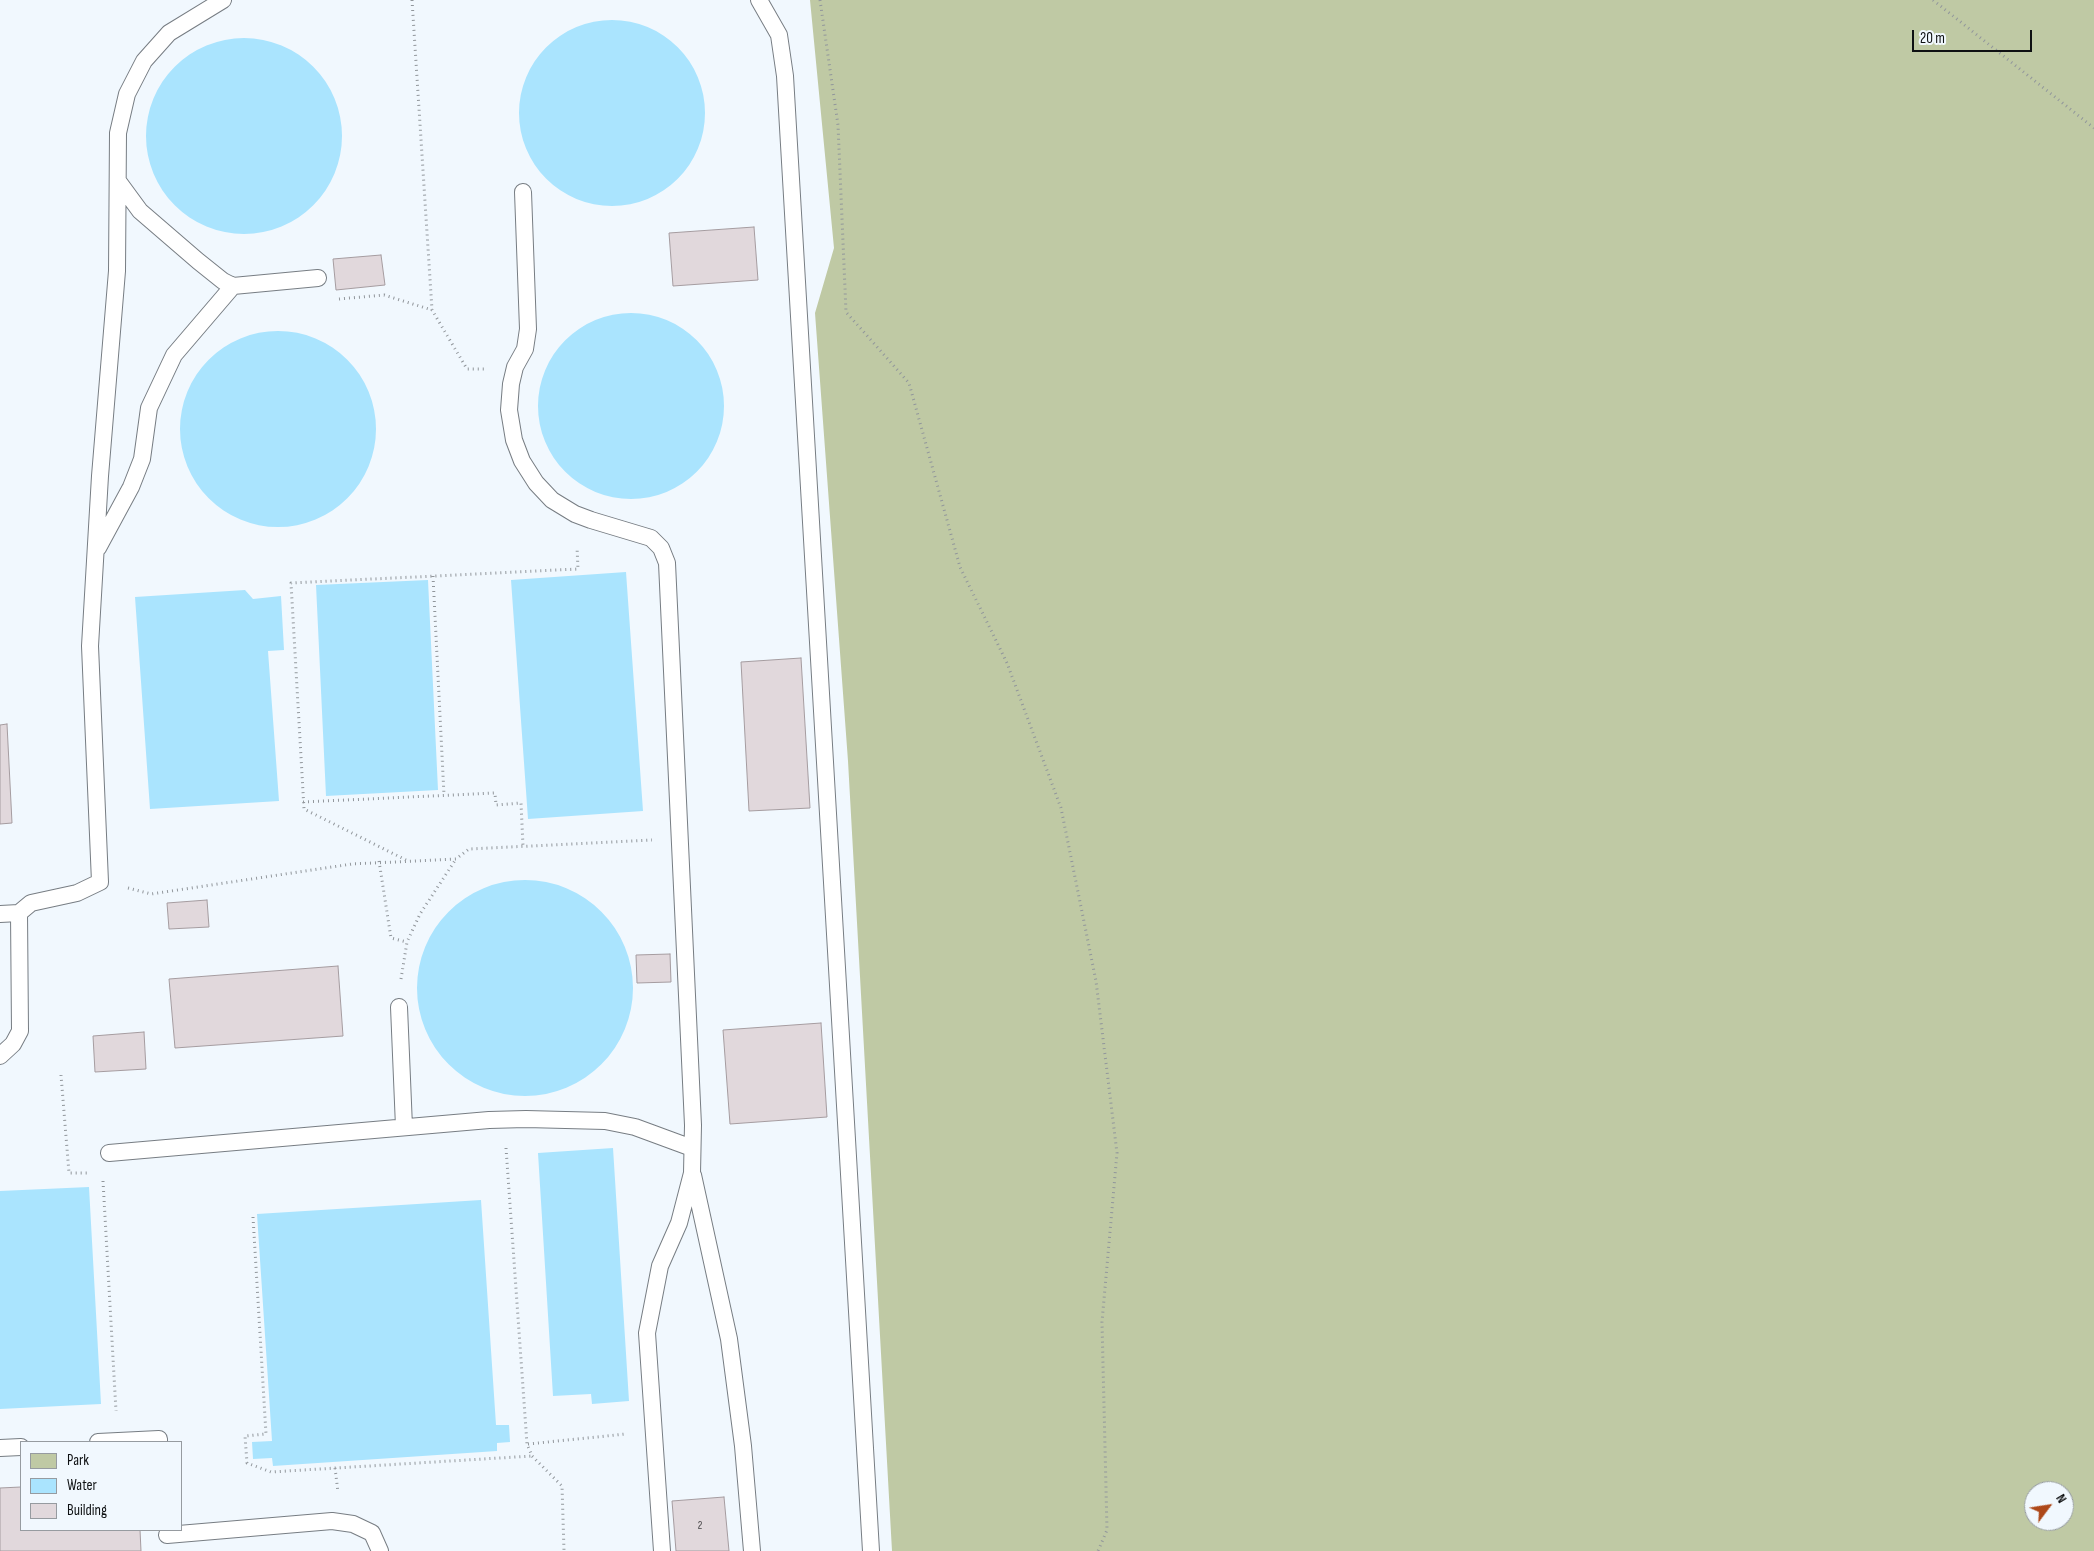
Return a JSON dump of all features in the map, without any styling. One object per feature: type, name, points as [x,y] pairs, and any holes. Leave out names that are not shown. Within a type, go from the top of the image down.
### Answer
[{"type":"lane","points":[[0,914],[20,913],[31,904],[78,893],[100,882],[90,646],[100,476],[117,271],[118,133],[127,94],[144,61],[169,33],[224,0]]},
{"type":"lane","points":[[759,0],[779,35],[785,76],[871,1551]]},
{"type":"lane","points":[[118,181],[140,211],[198,261],[222,280],[233,286],[318,278]]},
{"type":"lane","points":[[523,192],[528,329],[525,349],[516,367],[509,410],[514,440],[522,461],[536,483],[552,500],[575,514],[612,528],[631,531],[651,538],[661,548],[667,563],[680,839],[692,1173],[729,1339],[743,1446],[752,1551]]},
{"type":"lane","points":[[96,552],[131,487],[142,459],[149,408],[174,355],[233,286]]},
{"type":"lane","points":[[0,1056],[13,1044],[20,1031],[20,913]]},
{"type":"lane","points":[[399,1007],[404,1127]]},
{"type":"lane","points":[[109,1153],[504,1120],[605,1121],[635,1127],[692,1148]]},
{"type":"lane","points":[[662,1551],[647,1333],[660,1266],[678,1223],[692,1173]]},
{"type":"lane","points":[[118,1441],[159,1439],[159,1441]]},
{"type":"lane","points":[[0,1448],[20,1447]]},
{"type":"lane","points":[[167,1539],[332,1521],[354,1524],[372,1533],[380,1551]]},
{"type":"path","points":[[412,0],[432,310],[467,370],[516,367]]},
{"type":"path","points":[[820,0],[838,125],[846,312],[909,383],[960,567],[1007,663],[1061,808],[1096,981],[1117,1153],[1102,1322],[1107,1530],[1098,1551]]},
{"type":"path","points":[[1933,0],[2094,128]]},
{"type":"path","points":[[318,278],[325,300],[384,295],[432,310]]},
{"type":"path","points":[[406,860],[304,809],[291,583],[578,569],[575,514]]},
{"type":"path","points":[[433,576],[444,795]]},
{"type":"path","points":[[304,802],[495,793],[496,805],[521,803],[523,846]]},
{"type":"path","points":[[399,1007],[407,942],[431,895],[456,858],[469,849],[680,839]]},
{"type":"path","points":[[100,882],[151,894],[379,861],[456,858]]},
{"type":"path","points":[[379,861],[391,938],[407,942]]},
{"type":"path","points":[[61,1075],[69,1173],[94,1172]]},
{"type":"path","points":[[504,1120],[527,1444],[532,1456],[562,1486],[564,1551]]},
{"type":"path","points":[[102,1172],[118,1441]]},
{"type":"path","points":[[253,1217],[266,1434],[245,1436],[248,1463],[271,1472],[532,1456]]},
{"type":"path","points":[[527,1444],[654,1432]]},
{"type":"green space","points":[[810,0],[2094,0],[2094,1551],[892,1551],[848,761],[815,313],[834,248]]},
{"type":"water","points":[[603,20],[621,20],[648,27],[664,35],[678,47],[690,61],[698,77],[705,104],[705,122],[698,149],[690,165],[678,179],[664,191],[648,199],[621,206],[603,206],[576,199],[560,191],[534,165],[523,140],[519,122],[519,104],[526,77],[534,61],[560,35],[585,24]]},
{"type":"water","points":[[254,38],[282,45],[299,54],[314,66],[326,81],[335,98],[341,117],[341,155],[335,174],[326,191],[314,206],[299,218],[282,227],[263,233],[234,234],[206,227],[189,218],[174,206],[162,191],[153,174],[147,155],[146,126],[153,98],[162,81],[174,66],[189,54],[206,45],[225,39]]},
{"type":"water","points":[[622,313],[640,313],[667,320],[697,340],[717,370],[724,397],[724,415],[717,442],[697,472],[667,492],[640,499],[622,499],[604,495],[587,488],[572,478],[559,465],[549,450],[542,433],[538,415],[538,397],[542,379],[549,362],[559,347],[572,334],[587,324],[604,317]]},
{"type":"water","points":[[288,331],[316,338],[333,347],[348,359],[360,374],[369,391],[375,410],[375,448],[369,467],[360,484],[348,499],[333,511],[316,520],[297,526],[268,527],[240,520],[223,511],[208,499],[196,484],[187,467],[181,448],[180,419],[187,391],[196,374],[208,359],[223,347],[240,338],[259,332]]},
{"type":"water","points":[[626,572],[643,811],[528,819],[511,580]]},
{"type":"water","points":[[428,580],[438,790],[326,796],[316,585]]},
{"type":"water","points":[[245,590],[253,599],[281,596],[284,650],[268,651],[279,801],[150,809],[135,597]]},
{"type":"water","points":[[536,880],[566,888],[576,893],[594,904],[609,919],[625,947],[633,977],[633,999],[625,1029],[609,1057],[594,1072],[566,1088],[546,1094],[514,1096],[484,1088],[474,1083],[456,1072],[441,1057],[425,1029],[419,1009],[417,977],[425,947],[430,937],[441,919],[456,904],[484,888],[504,882]]},
{"type":"water","points":[[613,1148],[629,1401],[592,1404],[591,1394],[553,1396],[538,1153]]},
{"type":"water","points":[[89,1187],[101,1404],[0,1409],[0,1191]]},
{"type":"water","points":[[481,1200],[496,1425],[509,1425],[510,1442],[497,1443],[497,1451],[273,1466],[272,1458],[253,1459],[252,1442],[272,1441],[257,1214]]},
{"type":"building","points":[[754,227],[758,280],[673,286],[669,233]]},
{"type":"building","points":[[381,255],[385,285],[336,290],[333,259]]},
{"type":"building","points":[[801,658],[810,808],[749,811],[741,662]]},
{"type":"building","points":[[7,724],[12,823],[0,824],[0,725]]},
{"type":"building","points":[[207,900],[209,927],[169,929],[167,903]]},
{"type":"building","points":[[670,954],[671,982],[637,983],[636,955]]},
{"type":"building","points":[[338,966],[343,1036],[175,1048],[169,979]]},
{"type":"building","points":[[821,1023],[827,1117],[730,1124],[723,1030]]},
{"type":"building","points":[[144,1032],[146,1069],[95,1072],[93,1036]]},
{"type":"building","points":[[20,1487],[20,1531],[140,1531],[141,1551],[0,1551],[0,1488]]},
{"type":"building","points":[[724,1497],[729,1551],[676,1551],[672,1501]]}]
